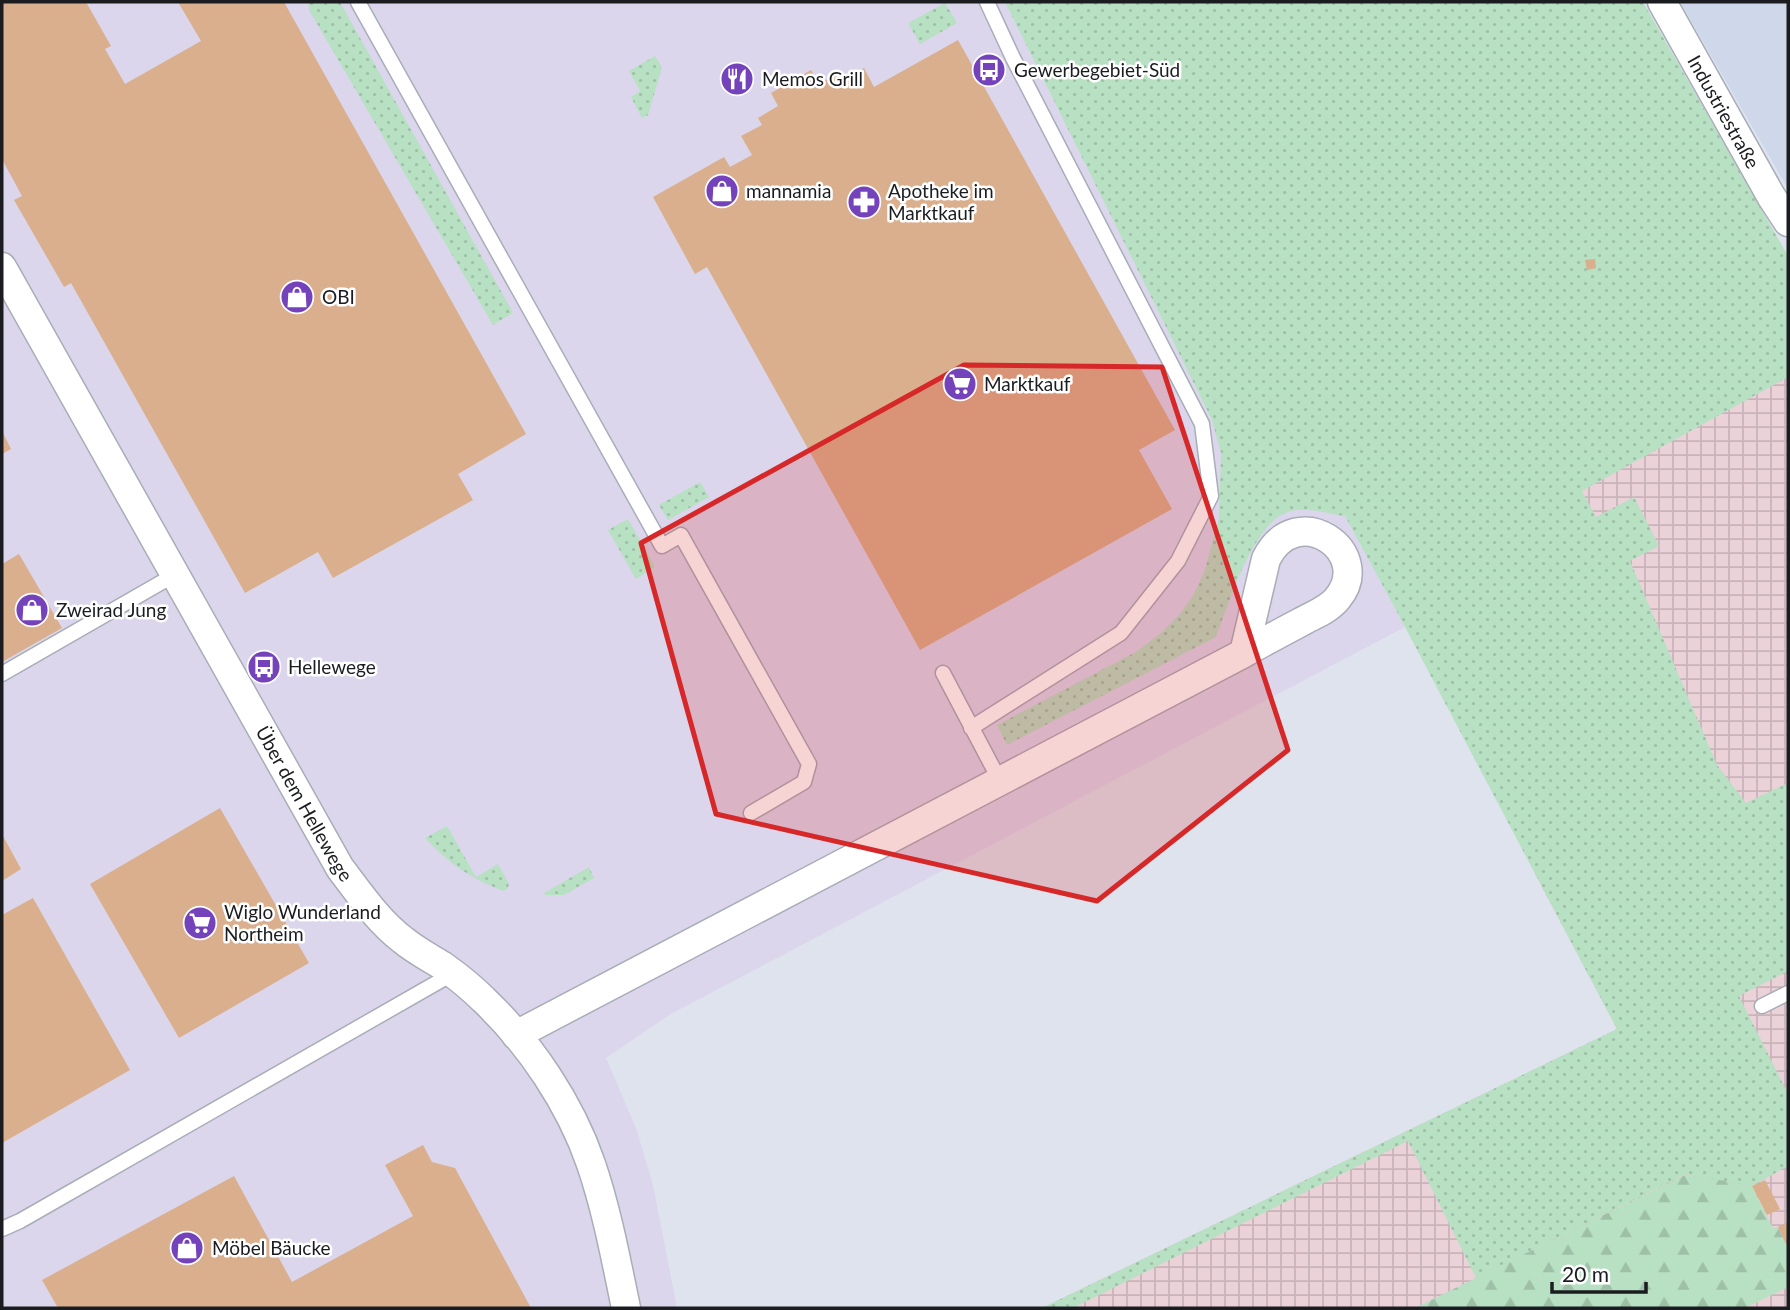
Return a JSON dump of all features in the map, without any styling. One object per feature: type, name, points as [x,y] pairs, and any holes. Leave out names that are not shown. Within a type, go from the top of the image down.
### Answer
[{"type":"street","name":"Industriestraße","points":[[1662,2],[1788,222]]},
{"type":"street","name":"Über dem Hellewege","points":[[2,267],[340,868],[365,902],[402,940],[484,1000],[516,1035],[552,1085],[583,1143],[600,1192],[626,1308]]},
{"type":"street","points":[[516,1035],[1244,653]]},
{"type":"lane","points":[[358,2],[662,546],[681,535],[809,764],[804,782],[751,813]]},
{"type":"lane","points":[[971,727],[1121,633],[1178,561],[1211,496],[1202,424],[1013,58],[987,2]]},
{"type":"lane","points":[[2,674],[176,574]]},
{"type":"lane","points":[[943,673],[1000,781]]},
{"type":"lane","points":[[2,1229],[20,1222],[452,974]]},
{"type":"lane","points":[[1762,1006],[1788,993]]},
{"type":"highlighted area","points":[[964,365],[1162,367],[1288,750],[1097,901],[716,814],[641,543]]},
{"type":"shaded area","points":[[2,2],[1005,2],[1212,420],[1345,516],[1405,627],[669,1015],[606,1058],[636,1128],[653,1185],[677,1308],[2,1308]]},
{"type":"shaded area","points":[[1680,2],[1788,2],[1788,189],[1787,187]]},
{"type":"shaded area","points":[[1788,267],[1788,1308],[1042,1308],[1617,1029],[1535,874],[1475,471]]},
{"type":"green space","points":[[308,2],[340,2],[513,313],[493,325],[309,10]]},
{"type":"green space","points":[[1005,2],[1643,2],[1788,256],[1788,377],[1582,491],[1596,517],[1634,497],[1659,546],[1630,561],[1717,765],[1746,803],[1788,783],[1788,971],[1739,996],[1788,1094],[1788,1166],[1752,1186],[1686,1174],[1476,1278],[1408,1141],[1073,1308],[1042,1308],[1617,1029],[1345,516],[1304,510],[1291,511],[1277,518],[1265,530],[1244,565],[1216,637],[1007,745],[997,725],[1136,652],[1180,614],[1194,594],[1205,570],[1219,518],[1221,453],[1212,420]]},
{"type":"green space","points":[[945,3],[957,23],[920,44],[908,23]]},
{"type":"green space","points":[[655,56],[662,67],[648,115],[642,118],[631,97],[640,91],[629,71]]},
{"type":"green space","points":[[700,482],[709,497],[668,520],[659,505]]},
{"type":"green space","points":[[628,519],[655,567],[636,579],[608,530]]},
{"type":"green space","points":[[447,826],[476,877],[498,864],[509,884],[508,888],[503,891],[470,875],[452,863],[425,838]]},
{"type":"green space","points":[[589,867],[594,878],[564,895],[545,895],[544,893]]},
{"type":"green space","points":[[1687,1174],[1752,1186],[1773,1228],[1778,1227],[1788,1248],[1788,1287],[1745,1308],[1415,1308]]},
{"type":"building","name":"OBI","points":[[2,2],[86,2],[111,46],[105,49],[125,84],[201,41],[178,2],[284,2],[526,434],[458,474],[473,500],[333,578],[318,552],[245,593],[71,283],[64,287],[14,200],[22,196],[2,159]]},
{"type":"building","name":"Marktkauf","points":[[958,40],[1175,430],[1139,450],[1172,509],[920,650],[707,267],[695,274],[653,197],[724,157],[730,167],[752,155],[741,136],[762,125],[758,118],[778,106],[771,93],[811,70],[819,84],[840,72],[843,79],[864,68],[874,87]]},
{"type":"building","points":[[1595,259],[1596,268],[1587,270],[1585,260]]},
{"type":"building","points":[[2,431],[11,449],[2,454]]},
{"type":"building","points":[[19,554],[62,628],[2,662],[2,564]]},
{"type":"building","name":"Wiglo Wunderland Northeim","points":[[220,808],[309,963],[179,1038],[90,884]]},
{"type":"building","points":[[2,834],[21,869],[2,881]]},
{"type":"building","points":[[33,898],[130,1070],[2,1143],[2,915]]},
{"type":"building","name":"Möbel Bäucke","points":[[423,1145],[432,1162],[455,1168],[531,1308],[58,1308],[42,1280],[234,1176],[292,1282],[413,1216],[385,1165]]},
{"type":"building","points":[[1765,1180],[1780,1209],[1767,1215],[1752,1186]]},
{"type":"building","points":[[1788,1222],[1788,1248],[1778,1227]]},
{"type":"place","name":"Gewerbegebiet-Süd","points":[[989,70]]},
{"type":"place","name":"Memos Grill","points":[[737,79]]},
{"type":"place","name":"mannamia","points":[[722,191]]},
{"type":"place","name":"Apotheke im Marktkauf","points":[[864,202]]},
{"type":"place","name":"OBI","points":[[297,297]]},
{"type":"place","name":"Marktkauf","points":[[960,384]]},
{"type":"place","name":"Zweirad Jung","points":[[32,610]]},
{"type":"place","name":"Hellewege","points":[[264,667]]},
{"type":"place","name":"Wiglo Wunderland Northeim","points":[[200,923]]},
{"type":"place","name":"Möbel Bäucke","points":[[187,1248]]}]
